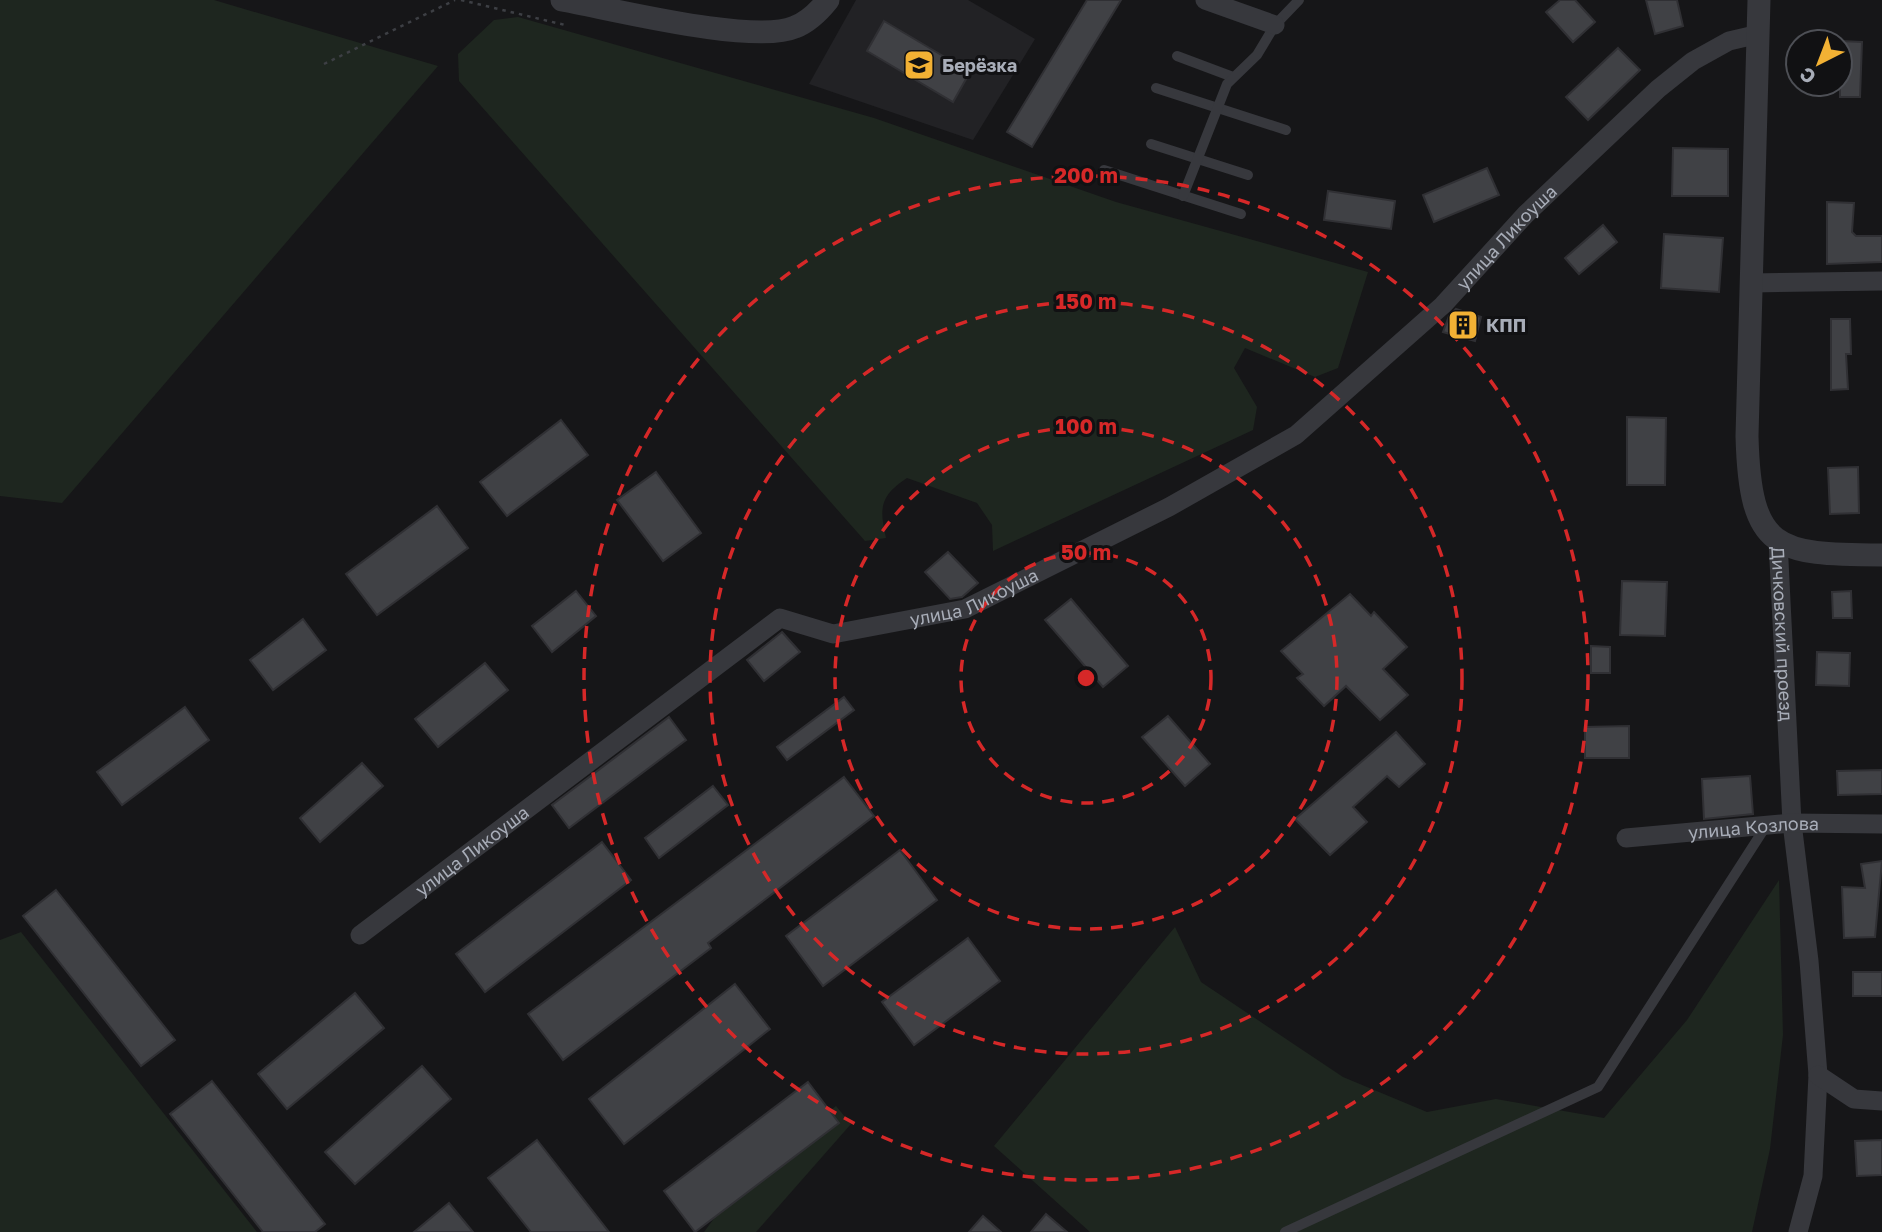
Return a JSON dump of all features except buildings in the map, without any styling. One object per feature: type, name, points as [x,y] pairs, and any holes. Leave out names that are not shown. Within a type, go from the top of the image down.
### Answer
[{"type":"street","points":[[562,0],[596,3],[718,29],[777,32],[796,27],[828,0]]},
{"type":"street","points":[[1205,0],[1275,25]]},
{"type":"street","name":"Дичковский проезд","points":[[1759,0],[1748,482],[1758,515],[1778,541],[1792,824],[1809,961],[1818,1075],[1813,1176],[1798,1232]]},
{"type":"street","name":"улица Ликоуша","points":[[360,935],[780,618],[834,634],[965,609],[1169,507],[1296,435],[1443,305],[1526,214],[1658,89],[1693,61],[1729,41],[1759,34]]},
{"type":"street","points":[[1751,283],[1882,281]]},
{"type":"street","points":[[1778,541],[1804,552],[1882,555]]},
{"type":"street","name":"улица Козлова","points":[[1626,838],[1792,824],[1882,824]]},
{"type":"street","points":[[1818,1075],[1854,1099],[1882,1101]]},
{"type":"lane","points":[[1183,195],[1217,107],[1233,77],[1257,55],[1275,25],[1299,0]]},
{"type":"lane","points":[[1177,56],[1233,77]]},
{"type":"lane","points":[[1156,88],[1286,130]]},
{"type":"lane","points":[[1151,144],[1248,174]]},
{"type":"lane","points":[[1104,170],[1241,214]]},
{"type":"lane","points":[[1285,1232],[1598,1087],[1766,826]]},
{"type":"path","points":[[324,64],[454,0]]},
{"type":"path","points":[[461,0],[565,25]]},
{"type":"shaded area","points":[[0,0],[214,0],[438,66],[62,503],[0,496]]},
{"type":"shaded area","name":"Берёзка","points":[[856,0],[968,0],[1035,39],[973,140],[809,84]]},
{"type":"shaded area","points":[[518,17],[874,118],[1116,202],[1368,272],[1338,368],[1315,377],[1245,348],[1234,368],[1257,407],[1253,430],[993,551],[992,525],[977,503],[907,478],[891,491],[884,503],[882,510],[886,538],[865,541],[459,81],[458,54],[494,20]]},
{"type":"shaded area","points":[[1779,880],[1783,1035],[1770,1149],[1752,1232],[1090,1232],[994,1146],[1175,927],[1201,982],[1343,1077],[1427,1112],[1496,1099],[1604,1118],[1687,1020]]},
{"type":"shaded area","points":[[21,932],[257,1232],[0,1232],[0,940]]},
{"type":"shaded area","points":[[836,1106],[851,1124],[756,1232],[704,1232],[743,1179]]},
{"type":"place","name":"Берёзка","points":[[919,65]]},
{"type":"place","name":"КПП","points":[[1463,325]]}]
